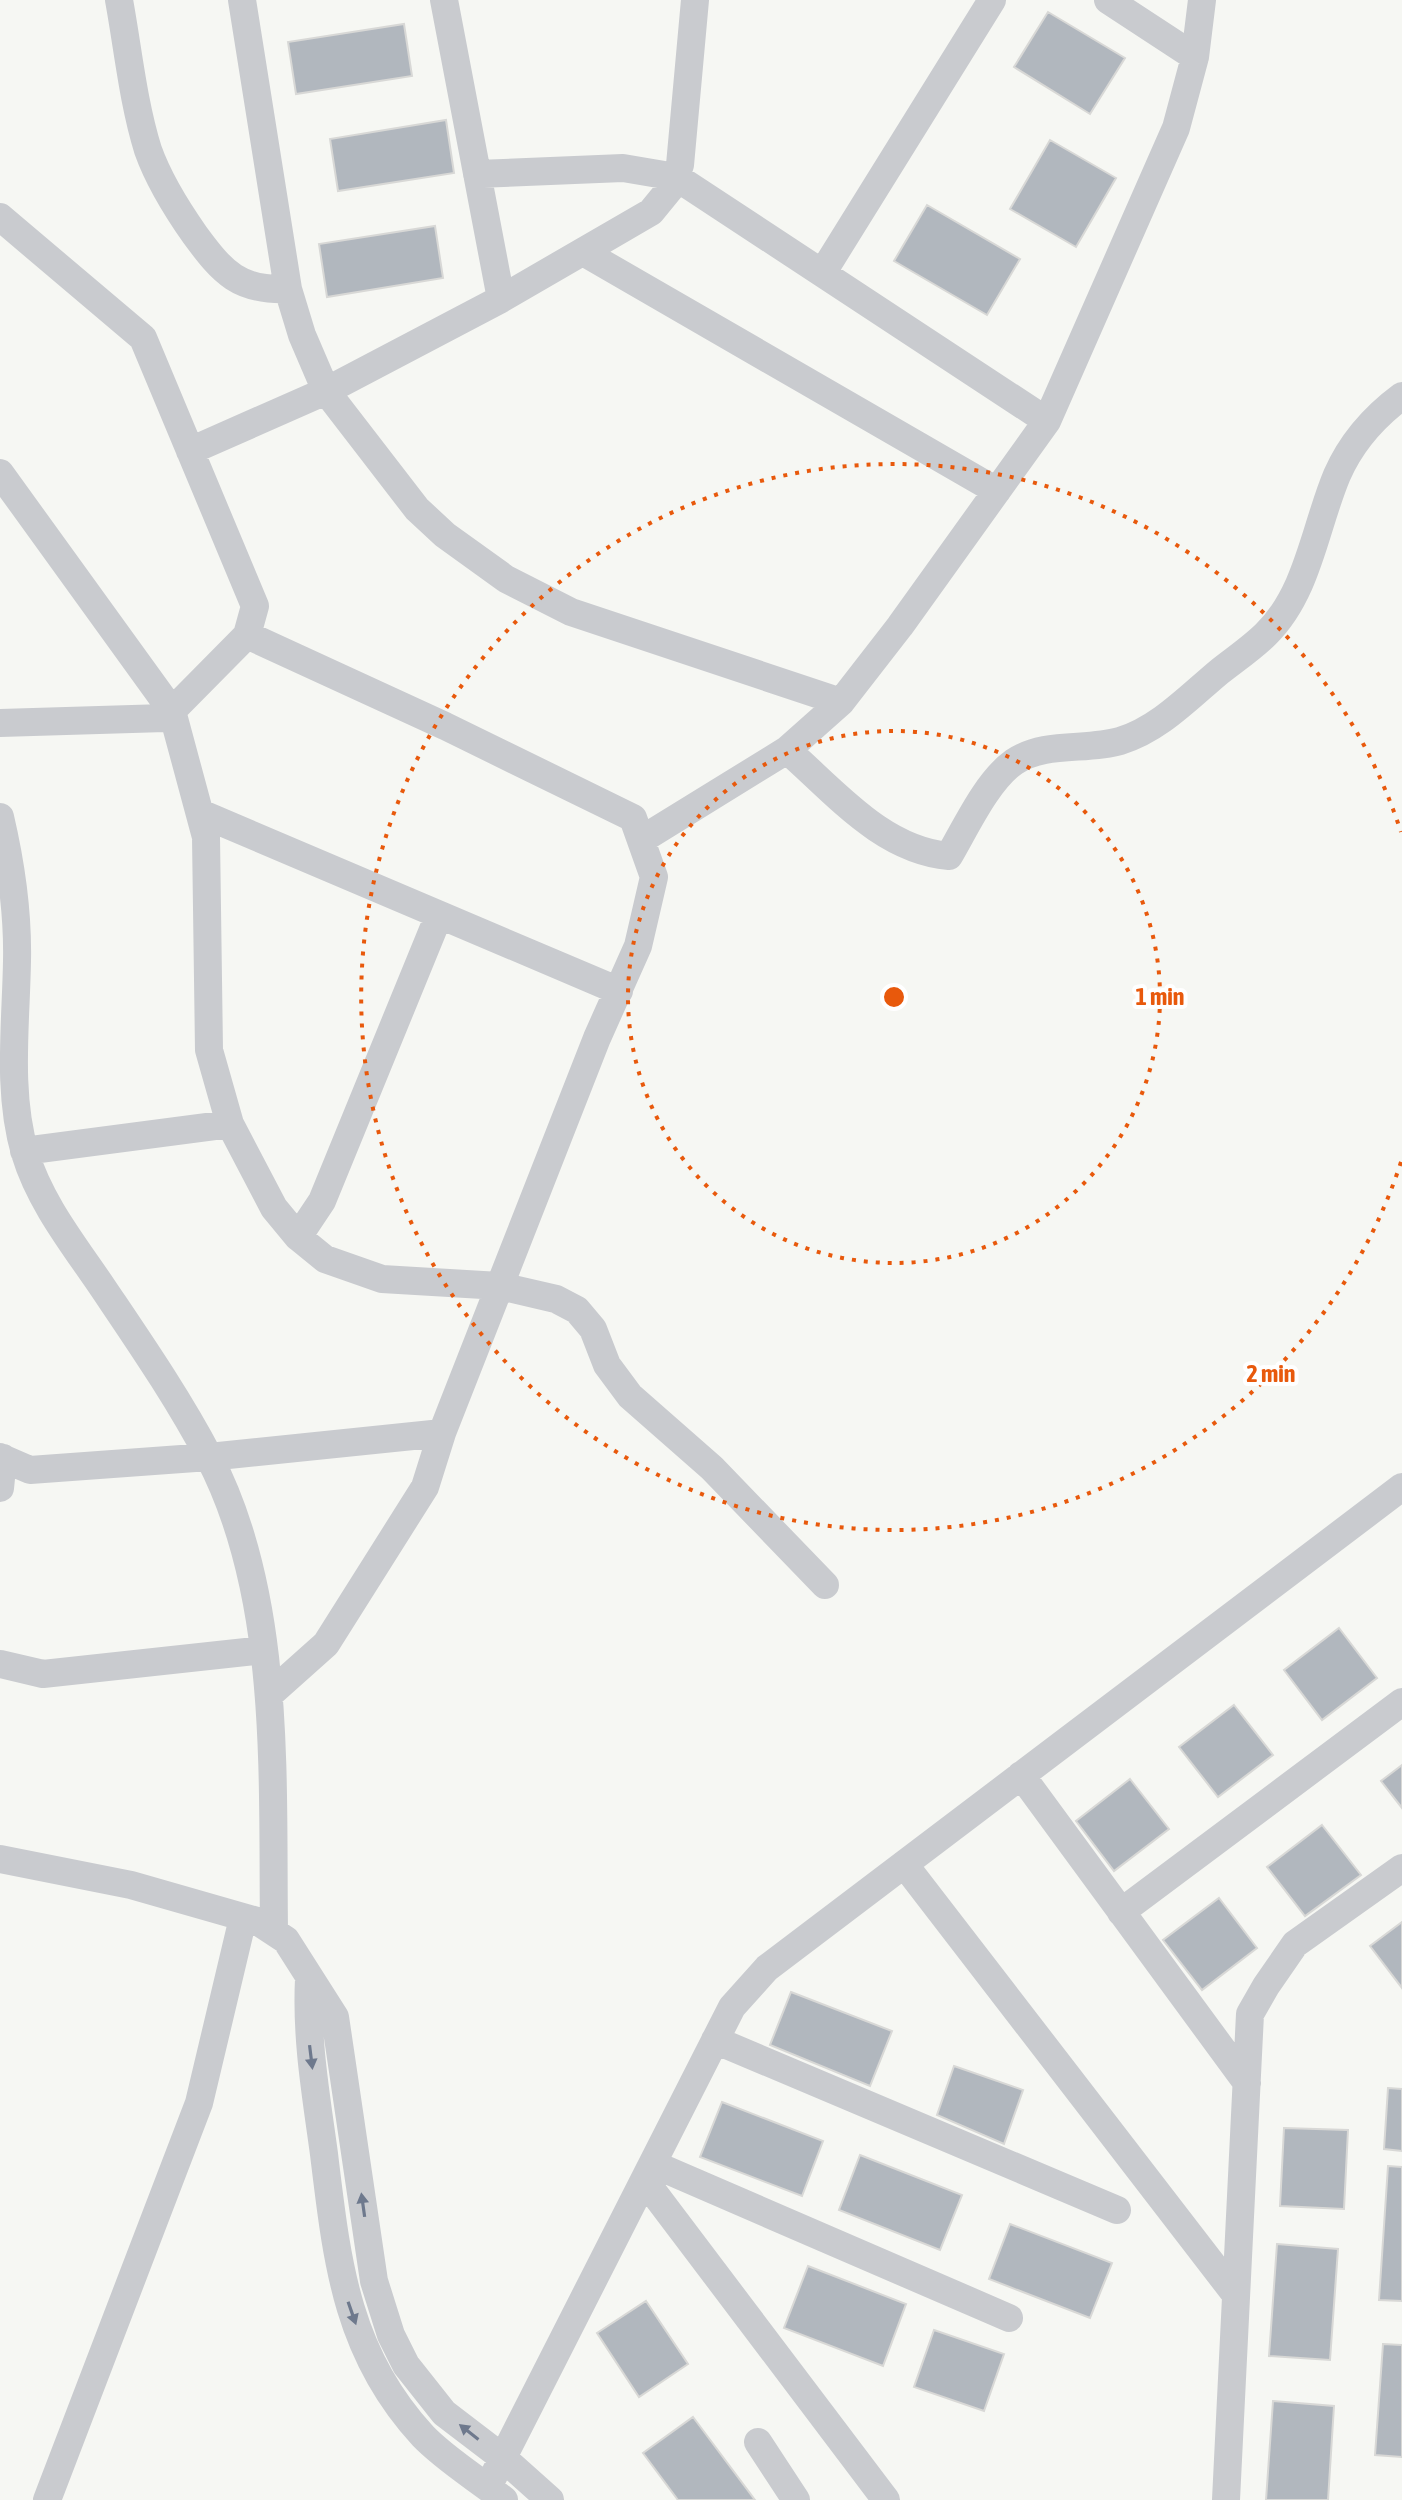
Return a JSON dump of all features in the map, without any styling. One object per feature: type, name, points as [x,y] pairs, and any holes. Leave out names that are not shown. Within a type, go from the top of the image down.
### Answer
[{"type":"street","points":[[119,0],[144,136],[160,178],[178,211],[214,261],[236,280],[267,290],[288,289]]},
{"type":"street","points":[[242,0],[288,289],[302,335],[326,391],[417,509],[474,558],[538,597],[604,625],[841,702]]},
{"type":"street","points":[[444,0],[501,299]]},
{"type":"street","points":[[190,451],[326,391],[501,299],[651,212],[676,177],[683,152],[695,0]]},
{"type":"street","points":[[823,272],[992,0]]},
{"type":"street","points":[[1108,0],[1195,57]]},
{"type":"street","points":[[641,840],[787,750],[841,702],[900,626],[1047,421],[1176,128],[1195,57],[1202,0]]},
{"type":"street","points":[[477,174],[623,168],[676,177],[1047,421]]},
{"type":"street","points":[[0,217],[143,338],[255,606],[247,635],[165,718],[0,723]]},
{"type":"street","points":[[583,252],[997,491]]},
{"type":"street","points":[[787,750],[882,834],[909,848],[949,856],[993,782],[1014,762],[1042,750],[1100,746],[1148,730],[1267,634],[1298,585],[1338,474],[1350,452],[1376,418],[1402,396]]},
{"type":"street","points":[[0,473],[172,711],[206,837],[209,1050],[230,1124],[274,1208],[298,1237],[325,1259],[382,1279],[500,1286],[556,1299],[577,1310],[593,1329],[607,1365],[630,1396],[712,1468],[825,1585]]},
{"type":"street","points":[[247,635],[445,726],[633,818],[654,877],[638,946],[442,1433],[425,1487],[326,1644],[270,1694]]},
{"type":"street","points":[[200,813],[619,991]]},
{"type":"street","points":[[0,817],[15,905],[9,957],[17,1116],[24,1151],[45,1202],[142,1346],[209,1457],[244,1551],[270,1694],[274,1930]]},
{"type":"street","points":[[298,1237],[322,1201],[439,915]]},
{"type":"street","points":[[24,1151],[230,1124]]},
{"type":"street","points":[[0,1488],[1,1458],[30,1470],[209,1457],[442,1433]]},
{"type":"street","points":[[309,1979],[307,2022],[336,2254],[353,2318],[378,2372],[408,2417],[426,2438],[496,2494],[503,2458],[732,2007],[767,1968],[1402,1487]]},
{"type":"street","points":[[0,1664],[43,1674],[264,1650]]},
{"type":"street","points":[[1121,1912],[1402,1702]]},
{"type":"street","points":[[1021,1775],[1247,2083]]},
{"type":"street","points":[[0,1859],[131,1885],[257,1921],[274,1930],[295,1954],[335,2017],[374,2281],[391,2335],[406,2365],[444,2413],[503,2458],[550,2500]]},
{"type":"street","points":[[904,1864],[1236,2295]]},
{"type":"street","points":[[1226,2500],[1250,2014],[1295,1944],[1402,1868]]},
{"type":"street","points":[[47,2500],[199,2103],[243,1918]]},
{"type":"street","points":[[715,2040],[1117,2210]]},
{"type":"street","points":[[649,2173],[1009,2318]]},
{"type":"street","points":[[649,2173],[886,2500]]},
{"type":"street","points":[[758,2442],[796,2500]]},
{"type":"building","points":[[1048,12],[1125,58],[1090,114],[1014,67]]},
{"type":"building","points":[[404,24],[412,76],[296,94],[288,42]]},
{"type":"building","points":[[446,120],[454,173],[338,191],[330,139]]},
{"type":"building","points":[[1050,140],[1116,178],[1076,247],[1010,209]]},
{"type":"building","points":[[927,205],[1020,259],[987,315],[894,261]]},
{"type":"building","points":[[435,226],[443,278],[327,297],[319,244]]},
{"type":"building","points":[[1339,1628],[1377,1678],[1322,1720],[1284,1670]]},
{"type":"building","points":[[1234,1705],[1273,1755],[1218,1797],[1179,1747]]},
{"type":"building","points":[[1402,1765],[1402,1808],[1381,1781]]},
{"type":"building","points":[[1130,1779],[1169,1829],[1114,1871],[1076,1821]]},
{"type":"building","points":[[1322,1825],[1361,1875],[1305,1916],[1267,1867]]},
{"type":"building","points":[[1219,1898],[1257,1948],[1202,1990],[1163,1940]]},
{"type":"building","points":[[1402,1922],[1402,1988],[1370,1946]]},
{"type":"building","points":[[791,1992],[892,2031],[870,2086],[770,2045]]},
{"type":"building","points":[[954,2066],[1023,2090],[1004,2144],[937,2115]]},
{"type":"building","points":[[1388,2088],[1402,2089],[1402,2151],[1384,2149]]},
{"type":"building","points":[[722,2102],[823,2141],[802,2196],[700,2157]]},
{"type":"building","points":[[1284,2128],[1348,2130],[1344,2209],[1280,2206]]},
{"type":"building","points":[[860,2155],[962,2195],[940,2250],[839,2210]]},
{"type":"building","points":[[1388,2166],[1402,2167],[1402,2301],[1379,2300]]},
{"type":"building","points":[[1010,2224],[1112,2263],[1090,2318],[989,2279]]},
{"type":"building","points":[[1277,2244],[1338,2249],[1330,2360],[1269,2356]]},
{"type":"building","points":[[808,2266],[906,2304],[883,2366],[784,2328]]},
{"type":"building","points":[[646,2301],[688,2364],[639,2397],[597,2333]]},
{"type":"building","points":[[934,2330],[1004,2354],[984,2411],[914,2387]]},
{"type":"building","points":[[1383,2344],[1402,2345],[1402,2457],[1375,2455]]},
{"type":"building","points":[[1273,2401],[1334,2406],[1328,2500],[1266,2500]]},
{"type":"building","points":[[693,2417],[755,2500],[678,2500],[643,2453]]}]
